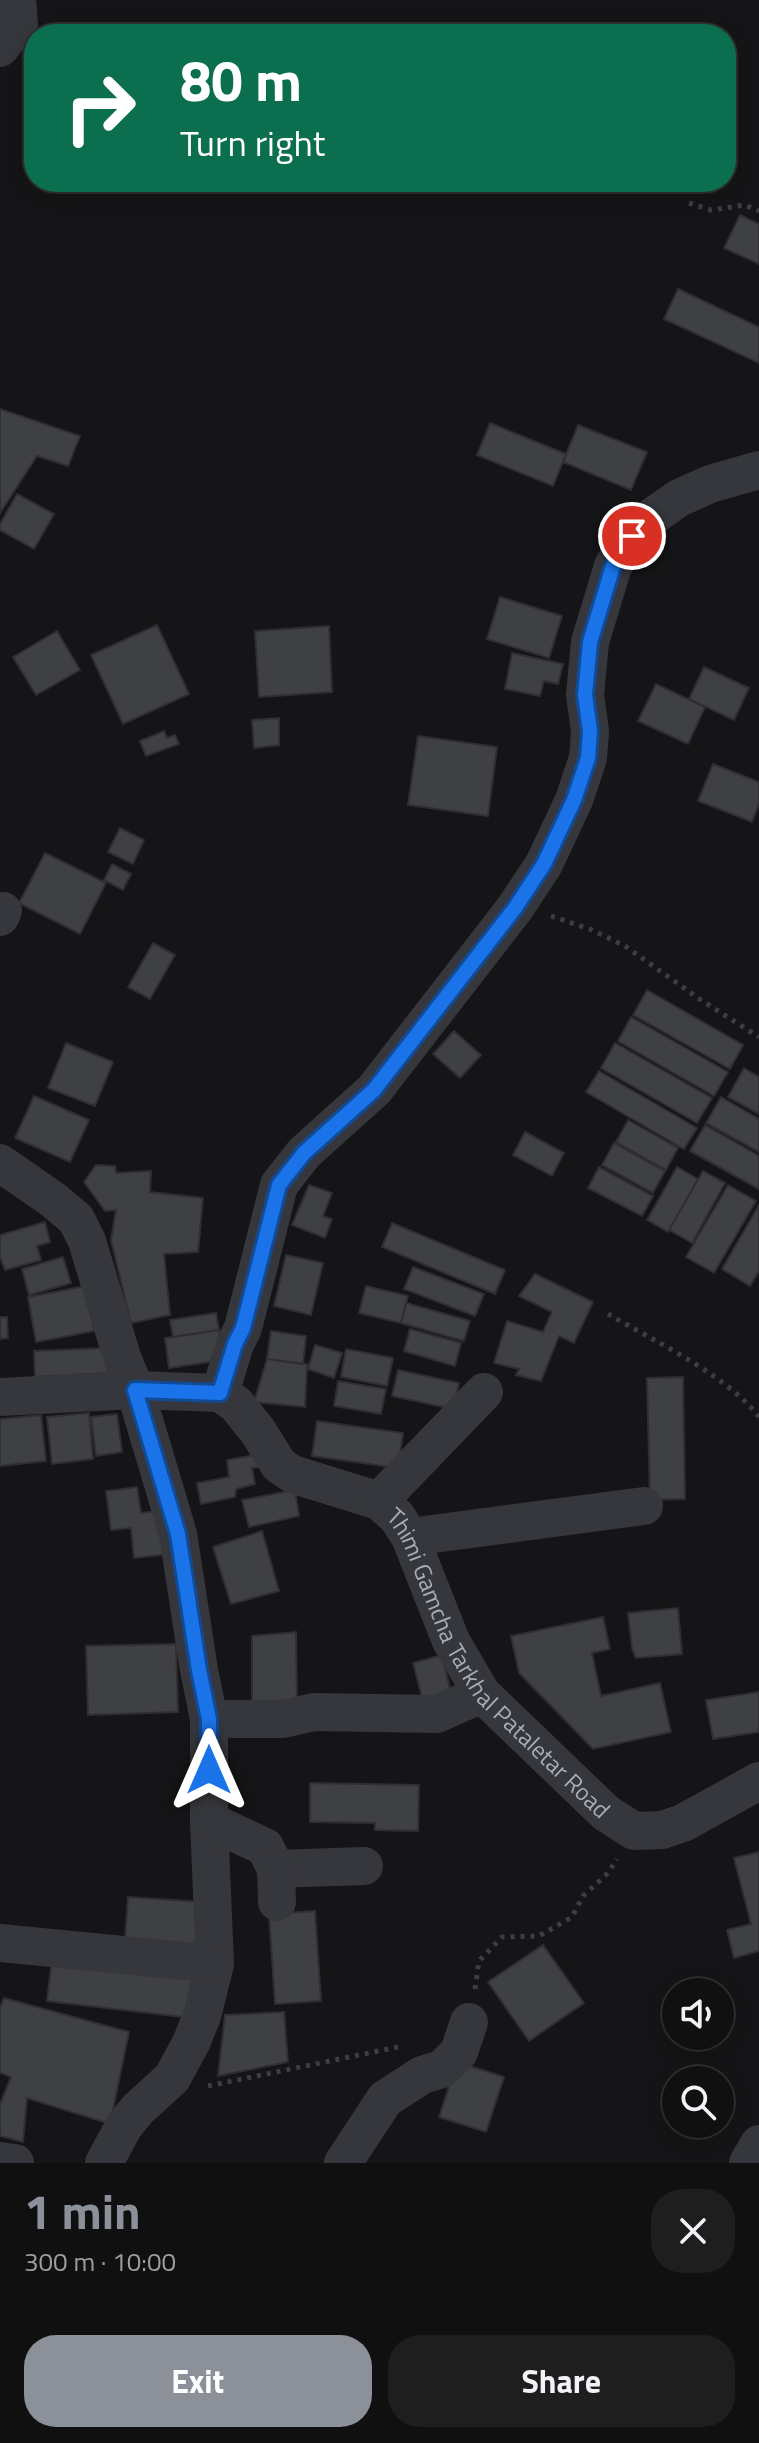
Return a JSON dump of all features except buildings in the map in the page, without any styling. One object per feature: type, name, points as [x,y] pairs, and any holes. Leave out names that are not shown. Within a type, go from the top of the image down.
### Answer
[{"type":"street","points":[[0,48],[19,24],[17,0]]},
{"type":"street","points":[[0,1397],[135,1390],[220,1393],[243,1328],[279,1185],[304,1153],[374,1090],[515,908],[544,864],[574,800],[588,758],[590,731],[585,695],[590,642],[613,566],[632,536],[679,498],[710,484],[759,470]]},
{"type":"street","points":[[0,1163],[76,1219],[87,1241],[178,1534],[209,1719],[209,1821],[215,1964],[202,2016],[191,2043],[172,2078],[124,2126],[112,2160]]},
{"type":"street","points":[[379,1501],[484,1392]]},
{"type":"street","name":"Thimi Gamcha Tarkhal Pataletar Road","points":[[220,1393],[236,1404],[279,1465],[292,1474],[379,1501],[397,1517],[410,1537],[451,1641],[482,1694],[606,1813],[634,1831],[662,1830],[683,1823],[759,1781]]},
{"type":"street","points":[[410,1537],[644,1506]]},
{"type":"street","points":[[209,1719],[283,1719],[314,1712],[437,1714],[482,1694]]},
{"type":"street","points":[[209,1821],[265,1847],[276,1886],[364,1866]]},
{"type":"street","points":[[0,1943],[215,1964]]},
{"type":"street","points":[[343,2163],[385,2099],[422,2075],[442,2069],[459,2052],[469,2022]]},
{"type":"street","points":[[748,2163],[759,2144]]},
{"type":"street","points":[[0,2161],[15,2163]]},
{"type":"path","points":[[689,203],[711,210],[745,205],[759,211]]},
{"type":"path","points":[[515,908],[592,930],[625,946],[759,1037]]},
{"type":"path","points":[[608,1314],[712,1376],[750,1405],[759,1417]]},
{"type":"path","points":[[469,2022],[479,1961],[502,1937],[539,1936],[572,1917],[583,1896],[608,1873],[634,1831]]},
{"type":"path","points":[[172,2078],[204,2086],[399,2046]]},
{"type":"route","points":[[209,1770],[209,1719],[178,1534],[135,1390],[220,1393],[243,1328],[279,1185],[304,1153],[374,1090],[515,908],[544,864],[574,800],[588,758],[590,731],[585,695],[590,642],[613,566],[632,536]]}]
